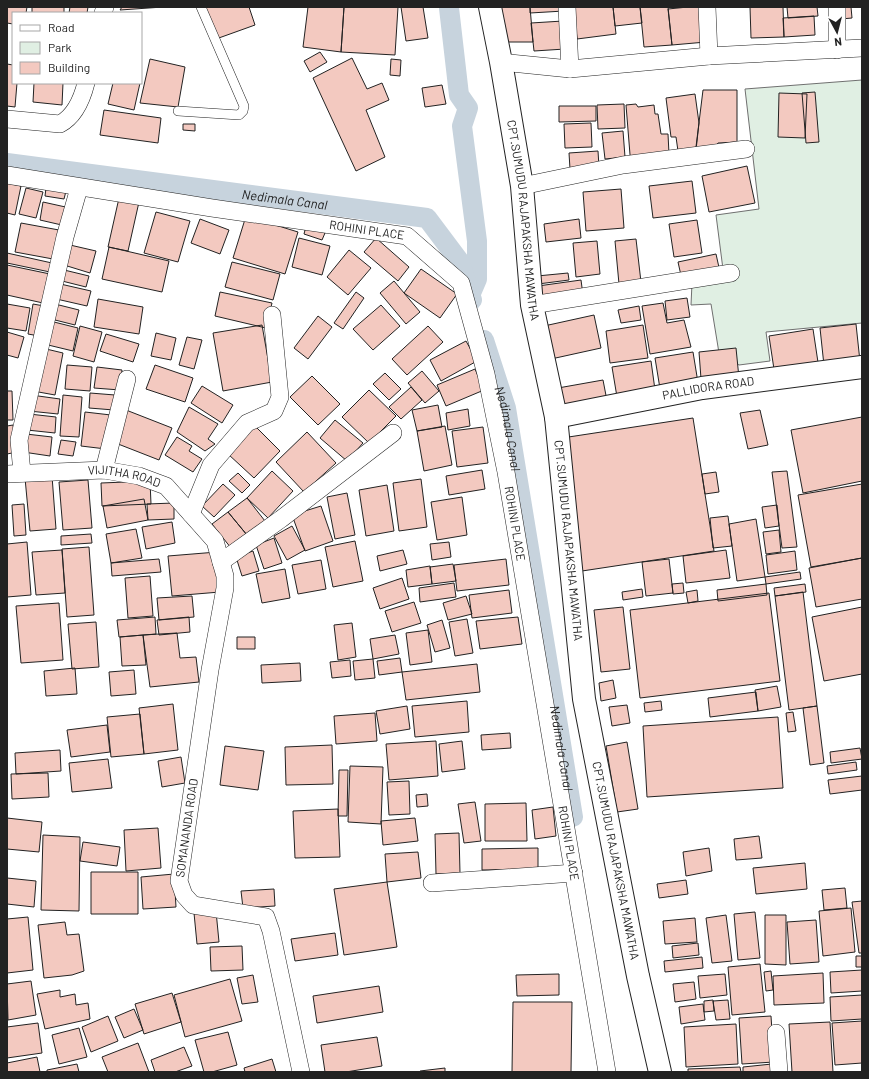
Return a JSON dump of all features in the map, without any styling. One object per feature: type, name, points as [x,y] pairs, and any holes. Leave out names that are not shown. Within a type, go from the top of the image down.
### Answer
[{"type":"main road","name":"CPT.SUMUDU RAJAPAKSHA MAWATHA","points":[[490,7],[522,186],[532,305],[556,417],[584,699],[638,976],[660,1072]]},
{"type":"main road","name":"PALLIDORA ROAD","points":[[556,417],[702,388],[862,367]]},
{"type":"street","points":[[567,7],[570,69]]},
{"type":"street","points":[[707,7],[709,56]]},
{"type":"street","points":[[837,7],[837,50]]},
{"type":"street","points":[[501,62],[570,69],[709,56],[862,48]]},
{"type":"street","points":[[7,119],[60,124],[68,120],[75,111],[86,84]]},
{"type":"street","points":[[522,186],[623,165],[746,149]]},
{"type":"street","name":"ROHINI PLACE","points":[[7,175],[79,188],[408,236],[461,283],[486,374],[506,472],[607,1072]]},
{"type":"street","points":[[15,474],[19,440],[65,237],[79,188]]},
{"type":"street","points":[[532,305],[731,273]]},
{"type":"street","points":[[191,514],[211,465],[248,423],[274,410],[280,397],[272,314]]},
{"type":"street","points":[[104,470],[126,379]]},
{"type":"street","points":[[221,562],[281,519],[393,433]]},
{"type":"street","name":"VIJITHA ROAD","points":[[15,474],[104,470],[139,476],[166,486],[215,541],[225,576],[225,588]]},
{"type":"street","name":"SOMANANDA ROAD","points":[[225,588],[210,670],[179,881],[184,895],[193,904],[266,916],[271,931],[301,1072]]},
{"type":"street","points":[[432,883],[574,873]]},
{"type":"street","points":[[776,1033],[779,1072]]},
{"type":"lane","points":[[178,111],[239,115],[244,106],[201,7]]},
{"type":"green space","points":[[862,80],[862,323],[766,332],[770,361],[739,365],[719,353],[711,304],[691,305],[692,283],[724,277],[716,215],[759,209],[745,89]]},
{"type":"building","points":[[7,7],[27,7],[26,12],[12,12],[12,24],[7,23]]},
{"type":"building","points":[[32,7],[64,7],[64,12],[32,12]]},
{"type":"building","points":[[70,7],[88,7],[87,12],[69,12]]},
{"type":"building","points":[[122,7],[163,7],[120,10]]},
{"type":"building","points":[[204,7],[249,7],[255,25],[216,39]]},
{"type":"building","points":[[308,7],[344,7],[341,52],[303,47]]},
{"type":"building","points":[[344,7],[398,7],[395,55],[341,52]]},
{"type":"building","points":[[401,7],[423,7],[428,38],[406,41]]},
{"type":"building","points":[[498,7],[530,7],[533,42],[507,42]]},
{"type":"building","points":[[530,7],[564,7],[564,11],[530,13]]},
{"type":"building","points":[[574,7],[613,7],[616,34],[577,39]]},
{"type":"building","points":[[613,7],[640,7],[642,23],[615,26]]},
{"type":"building","points":[[640,7],[668,7],[672,45],[644,47]]},
{"type":"building","points":[[703,7],[706,42],[672,45],[668,9]]},
{"type":"building","points":[[750,7],[783,7],[784,37],[751,38]]},
{"type":"building","points":[[787,7],[817,7],[818,16],[788,18]]},
{"type":"building","points":[[829,7],[851,7],[852,18],[830,20]]},
{"type":"building","points":[[814,16],[815,35],[784,37],[783,18]]},
{"type":"building","points":[[563,21],[565,49],[534,51],[531,23]]},
{"type":"building","points":[[320,52],[327,62],[310,72],[304,61]]},
{"type":"building","points":[[352,58],[367,89],[382,83],[389,100],[366,110],[385,157],[356,171],[313,78]]},
{"type":"building","points":[[150,59],[185,67],[178,107],[140,103]]},
{"type":"building","points":[[391,59],[401,60],[400,76],[390,75]]},
{"type":"building","points":[[7,64],[12,65],[12,84],[17,84],[15,107],[7,106]]},
{"type":"building","points":[[34,84],[63,84],[62,105],[33,102]]},
{"type":"building","points":[[113,84],[140,84],[134,110],[108,104]]},
{"type":"building","points":[[442,85],[446,104],[425,107],[422,88]]},
{"type":"building","points":[[703,90],[737,90],[737,142],[718,143],[714,149],[695,155]]},
{"type":"building","points":[[815,92],[819,142],[806,143],[802,93]]},
{"type":"building","points":[[779,93],[807,94],[805,138],[778,137]]},
{"type":"building","points":[[695,94],[699,123],[696,150],[678,151],[676,137],[671,137],[666,98]]},
{"type":"building","points":[[624,104],[625,128],[598,129],[597,105]]},
{"type":"building","points":[[636,104],[638,107],[654,105],[655,114],[658,114],[661,134],[668,134],[669,154],[631,167],[626,105]]},
{"type":"building","points":[[559,106],[596,106],[596,121],[559,122]]},
{"type":"building","points":[[104,110],[161,118],[158,143],[100,135]]},
{"type":"building","points":[[591,123],[592,147],[565,148],[564,124]]},
{"type":"building","points":[[183,124],[195,124],[195,131],[183,130]]},
{"type":"building","points":[[623,131],[625,157],[605,159],[602,133]]},
{"type":"building","points":[[598,151],[599,167],[570,169],[569,153]]},
{"type":"building","points":[[747,166],[755,203],[709,212],[702,176]]},
{"type":"building","points":[[692,181],[696,213],[653,218],[649,186]]},
{"type":"building","points":[[7,183],[21,186],[15,215],[7,213]]},
{"type":"building","points":[[26,188],[43,192],[36,218],[19,214]]},
{"type":"building","points":[[46,188],[66,191],[64,199],[45,196]]},
{"type":"building","points":[[621,189],[624,228],[586,231],[583,192]]},
{"type":"building","points":[[119,198],[139,202],[128,251],[108,247]]},
{"type":"building","points":[[43,202],[70,208],[66,226],[40,220]]},
{"type":"building","points":[[156,212],[190,221],[178,262],[144,253]]},
{"type":"building","points":[[246,216],[298,232],[285,274],[233,258]]},
{"type":"building","points":[[200,219],[229,230],[220,254],[191,243]]},
{"type":"building","points":[[579,219],[581,238],[546,242],[544,224]]},
{"type":"building","points":[[697,220],[702,253],[674,257],[669,224]]},
{"type":"building","points":[[21,223],[59,230],[53,259],[15,252]]},
{"type":"building","points":[[306,226],[325,233],[322,240],[304,234]]},
{"type":"building","points":[[299,238],[330,246],[322,275],[292,267]]},
{"type":"building","points":[[376,238],[409,267],[398,281],[364,252]]},
{"type":"building","points":[[636,239],[641,282],[619,284],[615,241]]},
{"type":"building","points":[[597,241],[600,274],[576,277],[573,243]]},
{"type":"building","points":[[70,245],[96,251],[90,273],[64,265]]},
{"type":"building","points":[[109,247],[169,261],[162,292],[102,279]]},
{"type":"building","points":[[349,250],[371,268],[348,295],[327,277]]},
{"type":"building","points":[[7,253],[52,263],[50,272],[7,263]]},
{"type":"building","points":[[716,254],[720,272],[682,280],[678,262]]},
{"type":"building","points":[[232,262],[280,274],[273,300],[225,287]]},
{"type":"building","points":[[7,265],[50,274],[43,303],[7,295]]},
{"type":"building","points":[[60,269],[89,276],[86,287],[58,280]]},
{"type":"building","points":[[421,269],[457,294],[440,318],[404,293]]},
{"type":"building","points":[[568,273],[569,280],[538,284],[537,276]]},
{"type":"building","points":[[581,280],[583,295],[539,300],[538,286]]},
{"type":"building","points":[[394,281],[420,312],[406,324],[380,293]]},
{"type":"building","points":[[56,283],[91,291],[87,306],[52,298]]},
{"type":"building","points":[[220,292],[272,303],[266,328],[215,316]]},
{"type":"building","points":[[356,292],[364,298],[343,329],[334,323]]},
{"type":"building","points":[[687,298],[690,317],[667,320],[665,301]]},
{"type":"building","points":[[98,299],[143,307],[139,334],[94,327]]},
{"type":"building","points":[[663,303],[667,323],[684,320],[691,347],[650,354],[642,306]]},
{"type":"building","points":[[7,304],[30,308],[26,331],[7,328]]},
{"type":"building","points":[[33,304],[44,306],[39,336],[28,334]]},
{"type":"building","points":[[55,304],[79,310],[75,325],[51,319]]},
{"type":"building","points":[[381,305],[400,326],[373,350],[353,329]]},
{"type":"building","points":[[639,306],[641,320],[621,323],[618,310]]},
{"type":"building","points":[[594,315],[601,348],[551,359],[544,326]]},
{"type":"building","points":[[318,316],[332,327],[308,359],[294,348]]},
{"type":"building","points":[[50,321],[78,328],[73,351],[44,344]]},
{"type":"building","points":[[856,324],[861,371],[825,375],[820,328]]},
{"type":"building","points":[[262,325],[272,382],[223,391],[213,333]]},
{"type":"building","points":[[643,325],[648,358],[610,363],[606,331]]},
{"type":"building","points":[[80,326],[102,332],[94,362],[73,356]]},
{"type":"building","points":[[428,326],[443,342],[407,375],[392,359]]},
{"type":"building","points":[[813,329],[819,369],[775,376],[769,336]]},
{"type":"building","points":[[7,332],[24,337],[18,358],[7,355]]},
{"type":"building","points":[[156,333],[176,338],[171,360],[151,356]]},
{"type":"building","points":[[106,334],[139,344],[133,362],[100,351]]},
{"type":"building","points":[[187,337],[202,340],[194,369],[179,365]]},
{"type":"building","points":[[466,341],[477,361],[441,381],[430,360]]},
{"type":"building","points":[[42,348],[63,353],[55,395],[33,391]]},
{"type":"building","points":[[736,348],[740,388],[702,392],[699,352]]},
{"type":"building","points":[[693,352],[700,395],[662,401],[655,358]]},
{"type":"building","points":[[651,361],[656,397],[618,403],[612,367]]},
{"type":"building","points":[[67,365],[92,367],[90,391],[65,389]]},
{"type":"building","points":[[155,365],[193,378],[185,402],[146,389]]},
{"type":"building","points":[[97,367],[122,370],[120,390],[94,388]]},
{"type":"building","points":[[475,369],[484,390],[446,406],[437,385]]},
{"type":"building","points":[[422,371],[439,391],[425,403],[408,383]]},
{"type":"building","points":[[385,373],[401,389],[389,400],[373,384]]},
{"type":"building","points":[[312,376],[340,404],[318,425],[290,397]]},
{"type":"building","points":[[603,380],[609,411],[564,419],[558,388]]},
{"type":"building","points":[[202,386],[233,405],[222,423],[191,403]]},
{"type":"building","points":[[411,387],[422,400],[401,419],[389,407]]},
{"type":"building","points":[[369,390],[396,416],[369,443],[342,417]]},
{"type":"building","points":[[7,391],[12,391],[13,420],[7,420]]},
{"type":"building","points":[[90,393],[115,395],[114,410],[89,408]]},
{"type":"building","points":[[31,395],[60,399],[58,414],[29,411]]},
{"type":"building","points":[[63,395],[82,397],[79,437],[60,436]]},
{"type":"building","points":[[438,405],[442,427],[417,431],[412,410]]},
{"type":"building","points":[[189,407],[218,424],[208,439],[215,444],[205,451],[177,432]]},
{"type":"building","points":[[468,409],[470,426],[448,430],[446,413]]},
{"type":"building","points":[[126,410],[172,428],[159,460],[113,442]]},
{"type":"building","points":[[760,410],[768,445],[748,449],[740,413]]},
{"type":"building","points":[[85,412],[111,415],[106,449],[81,446]]},
{"type":"building","points":[[29,414],[56,417],[55,433],[27,430]]},
{"type":"building","points":[[862,417],[862,481],[803,493],[791,430]]},
{"type":"building","points":[[693,418],[714,551],[582,571],[562,438]]},
{"type":"building","points":[[335,420],[363,443],[347,461],[320,438]]},
{"type":"building","points":[[13,425],[17,452],[7,454],[7,426]]},
{"type":"building","points":[[255,426],[280,451],[254,478],[228,454]]},
{"type":"building","points":[[445,426],[452,465],[424,471],[417,431]]},
{"type":"building","points":[[483,427],[488,463],[457,467],[452,431]]},
{"type":"building","points":[[307,432],[336,463],[304,492],[276,462]]},
{"type":"building","points":[[26,434],[52,437],[50,456],[23,452]]},
{"type":"building","points":[[177,437],[192,446],[189,451],[202,459],[193,472],[165,455]]},
{"type":"building","points":[[61,440],[76,442],[73,456],[58,454]]},
{"type":"building","points":[[482,470],[485,489],[449,495],[446,476]]},
{"type":"building","points":[[272,471],[293,491],[268,518],[247,498]]},
{"type":"building","points":[[787,471],[797,547],[782,548],[772,472]]},
{"type":"building","points":[[716,472],[719,492],[705,494],[702,474]]},
{"type":"building","points":[[238,473],[250,485],[242,493],[229,481]]},
{"type":"building","points":[[52,476],[56,529],[30,531],[25,478]]},
{"type":"building","points":[[421,479],[427,527],[399,531],[393,483]]},
{"type":"building","points":[[88,480],[92,528],[63,530],[59,482]]},
{"type":"building","points":[[150,481],[151,504],[102,506],[101,483]]},
{"type":"building","points":[[223,484],[235,495],[214,517],[202,506]]},
{"type":"building","points":[[862,484],[862,558],[811,567],[798,495]]},
{"type":"building","points":[[387,485],[394,531],[366,536],[359,490]]},
{"type":"building","points":[[347,493],[355,535],[335,539],[327,497]]},
{"type":"building","points":[[462,497],[467,535],[437,540],[431,502]]},
{"type":"building","points":[[247,498],[265,521],[247,535],[228,512]]},
{"type":"building","points":[[144,499],[148,520],[107,528],[103,506]]},
{"type":"building","points":[[174,503],[174,519],[148,520],[147,504]]},
{"type":"building","points":[[24,504],[26,535],[14,536],[12,505]]},
{"type":"building","points":[[777,505],[779,526],[765,528],[762,507]]},
{"type":"building","points":[[321,506],[333,541],[305,551],[292,515]]},
{"type":"building","points":[[228,512],[247,535],[231,548],[212,524]]},
{"type":"building","points":[[728,516],[732,546],[713,548],[710,518]]},
{"type":"building","points":[[756,519],[765,577],[737,581],[729,524]]},
{"type":"building","points":[[172,522],[175,543],[146,549],[142,527]]},
{"type":"building","points":[[292,526],[305,550],[287,560],[274,536]]},
{"type":"building","points":[[136,529],[142,558],[111,563],[106,534]]},
{"type":"building","points":[[779,530],[781,552],[766,554],[763,532]]},
{"type":"building","points":[[91,534],[92,543],[61,545],[61,536]]},
{"type":"building","points":[[274,538],[282,563],[264,569],[256,545]]},
{"type":"building","points":[[355,541],[363,581],[333,587],[325,547]]},
{"type":"building","points":[[27,542],[31,595],[7,597],[7,544]]},
{"type":"building","points":[[449,542],[451,557],[432,560],[430,544]]},
{"type":"building","points":[[89,547],[94,615],[67,617],[62,549]]},
{"type":"building","points":[[62,550],[65,593],[36,595],[32,552]]},
{"type":"building","points":[[403,550],[407,564],[380,571],[377,556]]},
{"type":"building","points":[[726,550],[730,578],[686,583],[683,556]]},
{"type":"building","points":[[253,551],[259,571],[242,576],[236,557]]},
{"type":"building","points":[[795,551],[797,570],[768,574],[766,555]]},
{"type":"building","points":[[217,552],[220,592],[172,596],[168,556]]},
{"type":"building","points":[[862,558],[862,599],[816,607],[809,568]]},
{"type":"building","points":[[159,559],[161,572],[112,576],[111,563]]},
{"type":"building","points":[[506,559],[509,585],[457,591],[454,565]]},
{"type":"building","points":[[669,559],[673,593],[646,596],[642,562]]},
{"type":"building","points":[[321,560],[326,589],[298,594],[292,565]]},
{"type":"building","points":[[453,564],[456,581],[432,584],[430,567]]},
{"type":"building","points":[[430,566],[432,584],[408,587],[406,570]]},
{"type":"building","points":[[285,569],[290,598],[262,603],[256,574]]},
{"type":"building","points":[[800,572],[801,579],[766,584],[765,577]]},
{"type":"building","points":[[150,576],[153,616],[128,618],[125,578]]},
{"type":"building","points":[[402,578],[409,599],[380,609],[373,588]]},
{"type":"building","points":[[454,583],[456,597],[420,602],[419,588]]},
{"type":"building","points":[[683,583],[684,593],[673,594],[672,584]]},
{"type":"building","points":[[766,584],[767,595],[718,601],[717,590]]},
{"type":"building","points":[[805,584],[806,592],[775,596],[774,588]]},
{"type":"building","points":[[642,589],[643,597],[623,600],[622,592]]},
{"type":"building","points":[[509,590],[512,613],[472,618],[469,595]]},
{"type":"building","points":[[697,590],[698,601],[688,603],[686,592]]},
{"type":"building","points":[[803,592],[817,706],[789,710],[775,596]]},
{"type":"building","points":[[769,593],[780,681],[640,698],[630,610]]},
{"type":"building","points":[[192,596],[194,617],[159,620],[157,598]]},
{"type":"building","points":[[466,596],[472,614],[448,620],[443,603]]},
{"type":"building","points":[[414,602],[421,623],[392,632],[385,611]]},
{"type":"building","points":[[59,603],[63,660],[21,663],[16,606]]},
{"type":"building","points":[[623,607],[630,669],[601,672],[594,610]]},
{"type":"building","points":[[862,607],[862,674],[824,681],[812,617]]},
{"type":"building","points":[[155,617],[156,634],[119,637],[117,620]]},
{"type":"building","points":[[189,617],[190,632],[159,635],[157,620]]},
{"type":"building","points":[[518,617],[522,644],[480,649],[476,621]]},
{"type":"building","points":[[467,619],[473,653],[455,656],[449,622]]},
{"type":"building","points":[[442,620],[450,648],[435,652],[427,625]]},
{"type":"building","points":[[96,622],[99,667],[72,669],[68,624]]},
{"type":"building","points":[[352,623],[356,657],[338,660],[334,625]]},
{"type":"building","points":[[428,630],[432,662],[410,665],[406,633]]},
{"type":"building","points":[[177,633],[180,658],[196,657],[199,682],[150,687],[143,635]]},
{"type":"building","points":[[143,635],[146,665],[122,666],[120,637]]},
{"type":"building","points":[[395,635],[399,654],[373,659],[370,639]]},
{"type":"building","points":[[237,637],[255,637],[255,649],[237,649]]},
{"type":"building","points":[[400,658],[402,672],[379,675],[377,661]]},
{"type":"building","points":[[373,659],[375,678],[355,680],[353,661]]},
{"type":"building","points":[[350,660],[351,676],[332,678],[330,662]]},
{"type":"building","points":[[300,663],[301,681],[262,683],[261,665]]},
{"type":"building","points":[[477,664],[480,692],[406,700],[402,672]]},
{"type":"building","points":[[75,668],[77,694],[46,696],[44,671]]},
{"type":"building","points":[[134,670],[136,694],[111,696],[109,672]]},
{"type":"building","points":[[613,680],[616,698],[601,701],[599,683]]},
{"type":"building","points":[[777,686],[781,707],[758,711],[755,690]]},
{"type":"building","points":[[756,692],[758,711],[710,717],[708,698]]},
{"type":"building","points":[[467,701],[469,732],[415,737],[412,706]]},
{"type":"building","points":[[661,701],[662,710],[645,712],[644,703]]},
{"type":"building","points":[[173,704],[178,750],[144,754],[139,708]]},
{"type":"building","points":[[627,705],[630,723],[612,726],[609,707]]},
{"type":"building","points":[[407,706],[410,729],[380,734],[376,711]]},
{"type":"building","points":[[817,706],[824,763],[810,765],[803,708]]},
{"type":"building","points":[[793,712],[796,731],[788,732],[786,713]]},
{"type":"building","points":[[375,713],[377,741],[336,744],[334,716]]},
{"type":"building","points":[[140,714],[144,754],[111,757],[107,717]]},
{"type":"building","points":[[778,717],[783,788],[647,797],[643,726]]},
{"type":"building","points":[[107,725],[110,752],[71,757],[67,730]]},
{"type":"building","points":[[510,733],[511,748],[482,750],[481,735]]},
{"type":"building","points":[[436,741],[438,776],[389,780],[386,744]]},
{"type":"building","points":[[462,741],[465,769],[442,772],[439,744]]},
{"type":"building","points":[[627,742],[638,809],[617,812],[606,746]]},
{"type":"building","points":[[332,745],[333,784],[286,785],[285,747]]},
{"type":"building","points":[[225,746],[264,751],[258,790],[220,785]]},
{"type":"building","points":[[860,748],[862,759],[831,763],[830,752]]},
{"type":"building","points":[[60,750],[61,771],[16,774],[15,753]]},
{"type":"building","points":[[181,757],[185,783],[162,787],[158,761]]},
{"type":"building","points":[[108,759],[112,788],[72,792],[69,763]]},
{"type":"building","points":[[856,762],[857,770],[828,774],[827,766]]},
{"type":"building","points":[[350,766],[383,767],[381,824],[348,822]]},
{"type":"building","points":[[339,770],[348,770],[347,816],[338,816]]},
{"type":"building","points":[[48,773],[49,797],[12,799],[11,774]]},
{"type":"building","points":[[862,776],[862,790],[830,794],[828,780]]},
{"type":"building","points":[[409,781],[410,814],[389,815],[387,782]]},
{"type":"building","points":[[427,794],[428,806],[417,807],[416,795]]},
{"type":"building","points":[[475,802],[481,841],[464,843],[458,804]]},
{"type":"building","points":[[526,803],[527,841],[485,841],[485,804]]},
{"type":"building","points":[[553,807],[556,836],[535,839],[532,810]]},
{"type":"building","points":[[338,809],[340,857],[295,858],[293,811]]},
{"type":"building","points":[[7,818],[42,822],[39,852],[7,849]]},
{"type":"building","points":[[415,818],[418,841],[383,845],[381,821]]},
{"type":"building","points":[[158,828],[161,868],[126,871],[124,830]]},
{"type":"building","points":[[459,833],[460,873],[436,874],[435,834]]},
{"type":"building","points":[[43,835],[80,837],[79,911],[41,910]]},
{"type":"building","points":[[759,836],[762,858],[736,860],[734,839]]},
{"type":"building","points":[[83,842],[120,847],[117,866],[80,861]]},
{"type":"building","points":[[538,848],[538,869],[482,870],[482,849]]},
{"type":"building","points":[[709,848],[712,871],[686,876],[683,852]]},
{"type":"building","points":[[418,852],[421,878],[387,882],[385,854]]},
{"type":"building","points":[[805,863],[807,889],[756,894],[753,868]]},
{"type":"building","points":[[91,872],[138,872],[138,914],[91,914]]},
{"type":"building","points":[[174,874],[176,907],[143,909],[141,877]]},
{"type":"building","points":[[7,878],[36,881],[34,907],[7,904]]},
{"type":"building","points":[[686,880],[688,894],[659,898],[657,884]]},
{"type":"building","points":[[387,882],[397,947],[344,955],[334,889]]},
{"type":"building","points":[[845,888],[847,908],[824,910],[822,890]]},
{"type":"building","points":[[274,889],[275,906],[243,908],[241,891]]},
{"type":"building","points":[[862,901],[862,953],[859,953],[852,902]]},
{"type":"building","points":[[851,908],[855,952],[823,956],[819,911]]},
{"type":"building","points":[[216,911],[219,942],[197,944],[194,913]]},
{"type":"building","points":[[755,912],[760,958],[738,960],[734,914]]},
{"type":"building","points":[[726,915],[732,961],[712,963],[706,918]]},
{"type":"building","points":[[765,915],[786,915],[786,965],[765,964]]},
{"type":"building","points":[[28,917],[33,970],[7,973],[7,919]]},
{"type":"building","points":[[695,918],[697,942],[665,944],[663,921]]},
{"type":"building","points":[[816,920],[819,962],[790,964],[787,922]]},
{"type":"building","points":[[65,922],[67,935],[79,934],[84,971],[72,975],[44,978],[38,925]]},
{"type":"building","points":[[335,933],[338,955],[295,961],[291,939]]},
{"type":"building","points":[[698,943],[699,955],[673,958],[672,946]]},
{"type":"building","points":[[242,946],[243,970],[211,971],[210,947]]},
{"type":"building","points":[[856,956],[862,956],[862,967],[856,967]]},
{"type":"building","points":[[702,957],[703,968],[665,972],[664,961]]},
{"type":"building","points":[[760,964],[765,1012],[732,1015],[728,967]]},
{"type":"building","points":[[862,970],[862,991],[831,993],[830,972]]},
{"type":"building","points":[[771,971],[773,990],[766,991],[764,972]]},
{"type":"building","points":[[823,973],[824,1003],[774,1005],[773,976]]},
{"type":"building","points":[[559,974],[559,995],[517,996],[516,975]]},
{"type":"building","points":[[725,974],[727,995],[700,998],[698,976]]},
{"type":"building","points":[[253,975],[258,1002],[242,1004],[237,978]]},
{"type":"building","points":[[230,979],[242,1021],[185,1037],[174,995]]},
{"type":"building","points":[[31,981],[36,1015],[8,1020],[7,984]]},
{"type":"building","points":[[694,982],[696,999],[675,1002],[673,984]]},
{"type":"building","points":[[379,986],[383,1012],[317,1023],[313,996]]},
{"type":"building","points":[[60,990],[60,997],[75,994],[76,1005],[88,1003],[90,1019],[45,1029],[37,994]]},
{"type":"building","points":[[172,993],[181,1022],[144,1034],[135,1004]]},
{"type":"building","points":[[862,995],[862,1019],[831,1021],[830,997]]},
{"type":"building","points":[[713,1000],[714,1011],[704,1012],[704,1001]]},
{"type":"building","points":[[728,1000],[730,1019],[716,1020],[713,1001]]},
{"type":"building","points":[[513,1002],[572,1002],[571,1072],[512,1072]]},
{"type":"building","points":[[703,1004],[705,1020],[681,1024],[679,1007]]},
{"type":"building","points":[[134,1009],[143,1030],[124,1038],[115,1017]]},
{"type":"building","points":[[108,1016],[118,1041],[91,1052],[82,1027]]},
{"type":"building","points":[[771,1016],[774,1062],[742,1064],[739,1018]]},
{"type":"building","points":[[862,1021],[862,1063],[835,1065],[832,1023]]},
{"type":"building","points":[[830,1022],[833,1072],[792,1072],[789,1024]]},
{"type":"building","points":[[38,1023],[42,1053],[7,1058],[7,1027]]},
{"type":"building","points":[[736,1024],[738,1064],[686,1067],[684,1027]]},
{"type":"building","points":[[79,1028],[87,1057],[59,1064],[52,1035]]},
{"type":"building","points":[[228,1032],[237,1065],[212,1072],[204,1072],[195,1040]]},
{"type":"building","points":[[377,1037],[382,1066],[346,1072],[325,1072],[321,1045]]},
{"type":"building","points":[[138,1043],[149,1072],[108,1072],[102,1057]]},
{"type":"building","points":[[184,1047],[192,1066],[175,1072],[155,1072],[151,1060]]},
{"type":"building","points":[[37,1057],[40,1072],[7,1072],[7,1063]]},
{"type":"building","points":[[272,1059],[276,1072],[245,1072],[244,1068]]},
{"type":"building","points":[[77,1064],[79,1072],[47,1072],[47,1070]]},
{"type":"building","points":[[772,1064],[773,1072],[743,1072],[743,1067]]},
{"type":"building","points":[[740,1067],[741,1072],[688,1072],[688,1069]]},
{"type":"building","points":[[445,1068],[445,1072],[420,1072],[420,1071]]},
{"type":"waterway","points":[[449,8],[459,95],[468,108],[462,126],[477,241],[477,279],[471,293]]},
{"type":"waterway","name":"Nedimala Canal","points":[[7,163],[427,218],[460,262],[472,300]]},
{"type":"waterway","name":"Nedimala Canal","points":[[484,340],[506,408],[573,817]]}]
